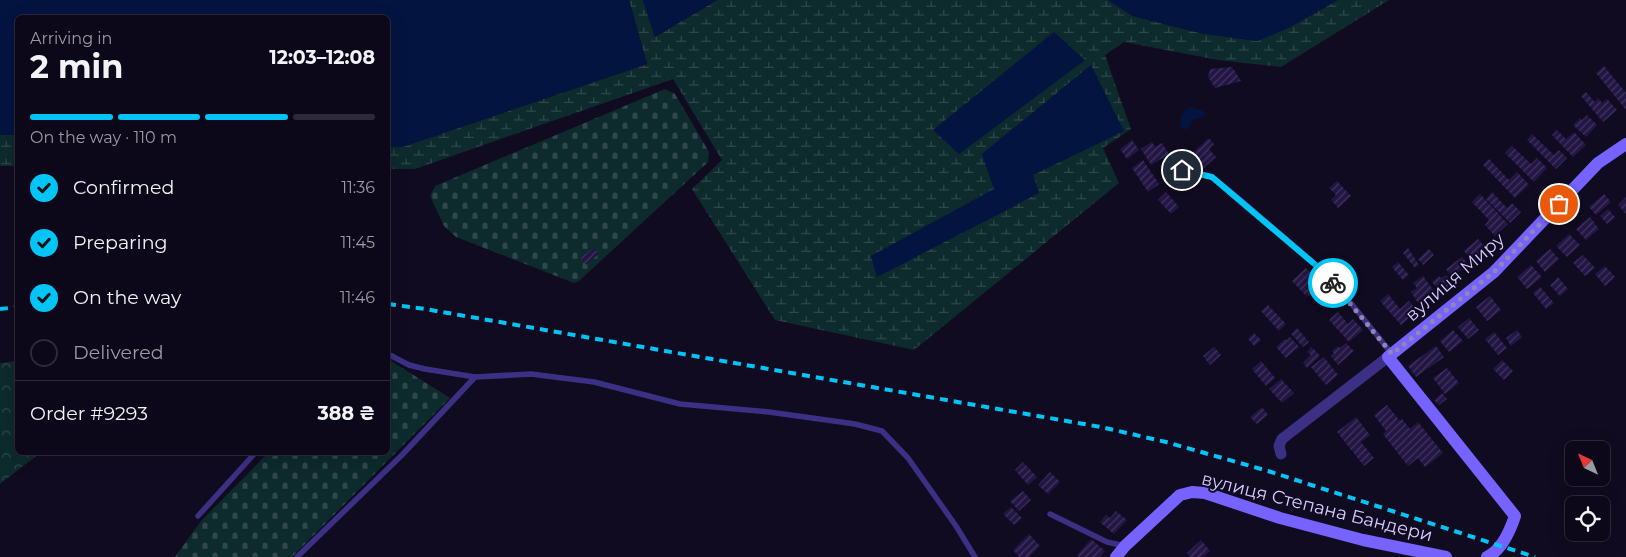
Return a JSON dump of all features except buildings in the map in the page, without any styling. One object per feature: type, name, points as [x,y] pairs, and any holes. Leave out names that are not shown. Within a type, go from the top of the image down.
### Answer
[{"type":"street","name":"вулиця Миру","points":[[1281,454],[1279,446],[1282,439],[1494,272],[1598,162],[1626,144]]},
{"type":"street","points":[[1390,355],[1515,516],[1509,534],[1492,554],[1487,557]]},
{"type":"street","name":"вулиця Степана Бандери","points":[[1116,557],[1125,546],[1180,495],[1192,492],[1205,493],[1280,518],[1354,538],[1446,557]]},
{"type":"lane","points":[[1168,166],[1212,177],[1243,202],[1318,267],[1346,297],[1390,355]]},
{"type":"lane","points":[[390,355],[409,365],[424,369],[475,377],[531,374],[594,382],[680,404],[769,412],[846,422],[882,431],[908,458],[956,526],[975,557]]},
{"type":"lane","points":[[297,557],[402,455],[475,377]]},
{"type":"lane","points":[[198,516],[253,455]]},
{"type":"lane","points":[[1050,514],[1107,542],[1125,546]]},
{"type":"green space","points":[[629,0],[643,0],[655,37],[717,0],[1108,0],[1133,16],[1200,33],[1257,41],[1288,28],[1338,0],[1389,0],[1281,67],[1218,60],[1124,42],[1105,55],[1131,129],[1103,148],[1119,183],[914,350],[775,320],[692,189],[722,160],[673,79],[415,169],[390,169],[390,147],[402,147],[647,64]]},
{"type":"green space","points":[[665,89],[675,94],[709,152],[708,162],[579,281],[574,283],[456,237],[444,226],[430,196],[435,186]]},
{"type":"green space","points":[[0,135],[15,135],[15,166],[0,166]]},
{"type":"green space","points":[[390,360],[450,398],[292,557],[175,557],[201,521],[266,455],[390,455]]},
{"type":"green space","points":[[15,361],[15,455],[37,455],[0,484],[0,363]]},
{"type":"water","points":[[0,0],[629,0],[647,64],[402,147],[390,147],[390,15],[15,15],[15,135],[0,135]]},
{"type":"water","points":[[643,0],[717,0],[655,37]]},
{"type":"water","points":[[1108,0],[1338,0],[1288,28],[1257,41],[1200,33],[1133,16]]},
{"type":"water","points":[[1054,32],[1085,60],[959,154],[933,130]]},
{"type":"water","points":[[1091,65],[1124,131],[1033,175],[1039,193],[877,277],[871,256],[994,189],[982,154]]},
{"type":"water","points":[[1191,107],[1205,113],[1204,116],[1193,120],[1188,129],[1184,129],[1181,126],[1181,117]]},
{"type":"railway","points":[[390,304],[1101,427],[1166,442],[1268,471],[1535,557]]},
{"type":"railway","points":[[0,309],[15,307]]},
{"type":"way so far","points":[[1333,283],[1392,354],[1494,272],[1559,204]]},
{"type":"route","points":[[1182,170],[1212,177],[1318,267],[1333,283]]}]
